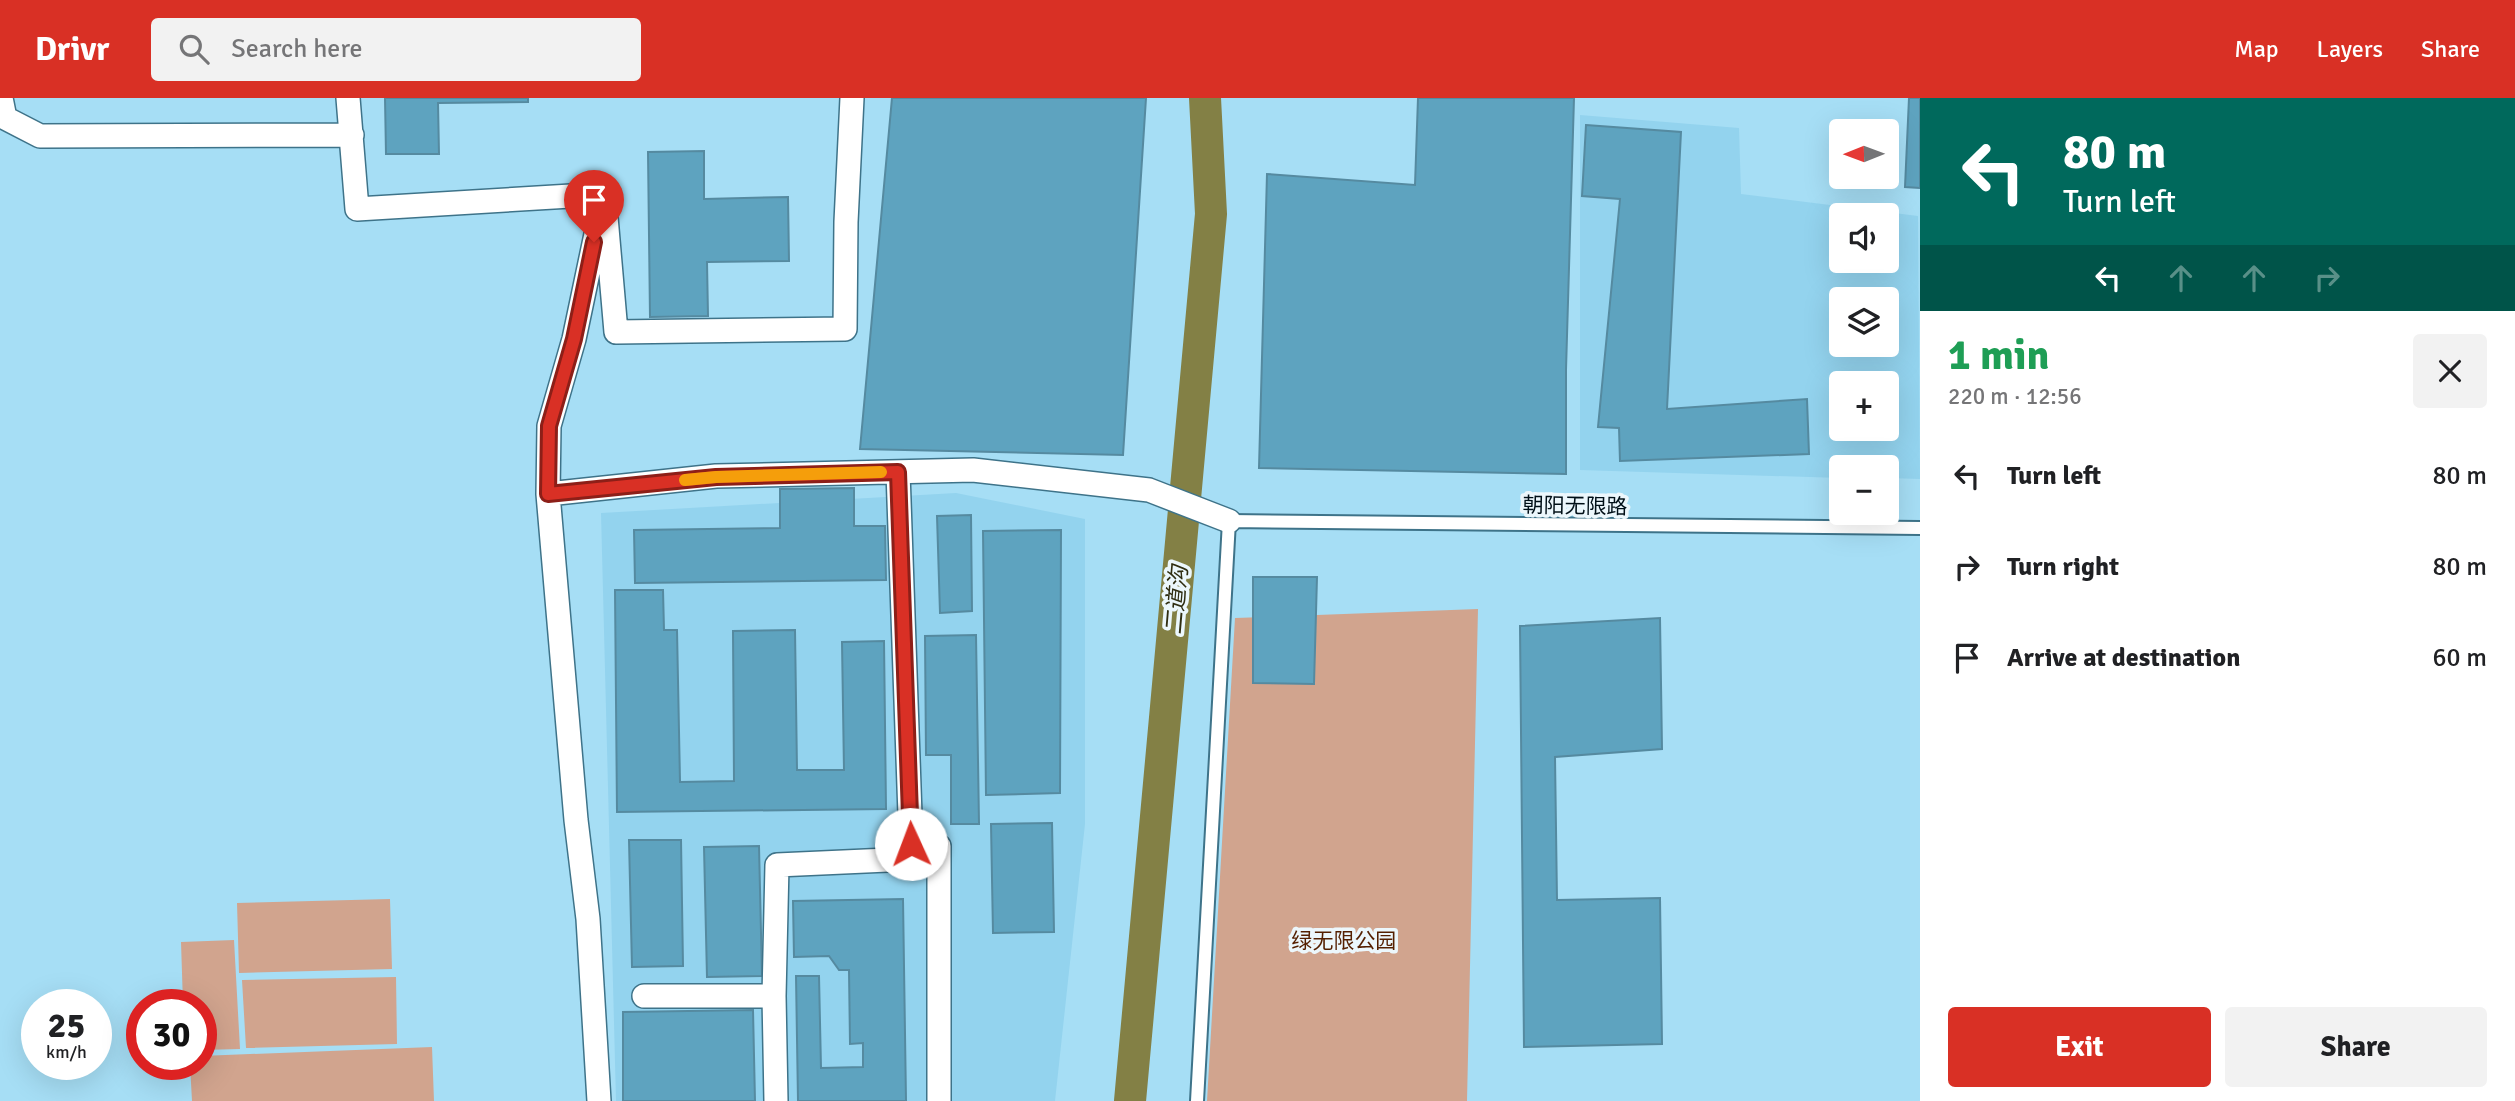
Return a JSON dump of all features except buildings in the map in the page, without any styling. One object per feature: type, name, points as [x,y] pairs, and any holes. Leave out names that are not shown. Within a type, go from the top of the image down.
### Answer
[{"type":"street","points":[[1,98],[5,118],[40,136],[352,135]]},
{"type":"street","points":[[348,98],[357,209],[604,194]]},
{"type":"street","points":[[604,194],[616,332],[845,329],[846,222],[852,98]]},
{"type":"street","points":[[599,1101],[588,919],[576,820],[548,494],[549,426],[574,339],[604,194]]},
{"type":"street","points":[[548,494],[716,477],[973,470],[1149,490],[1228,521]]},
{"type":"street","points":[[776,1101],[776,865],[910,859],[898,472]]},
{"type":"street","points":[[911,844],[939,846],[939,1101]]},
{"type":"street","points":[[644,996],[774,996]]},
{"type":"lane","name":"朝阳无限路","points":[[1228,521],[1920,528]]},
{"type":"lane","points":[[1197,1101],[1228,521]]},
{"type":"shaded area","points":[[1580,115],[1739,128],[1741,194],[1829,205],[1829,273],[1899,273],[1899,214],[1918,216],[1920,479],[1899,478],[1899,455],[1829,455],[1829,478],[1580,470]]},
{"type":"shaded area","points":[[956,493],[1085,519],[1085,824],[1055,1101],[616,1101],[601,513]]},
{"type":"green space","name":"绿无限公园","points":[[1478,609],[1467,1101],[1207,1101],[1235,618]]},
{"type":"green space","points":[[390,899],[392,969],[239,973],[237,903]]},
{"type":"green space","points":[[234,940],[240,1049],[217,1050],[217,989],[183,989],[181,942]]},
{"type":"green space","points":[[396,977],[397,1044],[246,1048],[242,980]]},
{"type":"green space","points":[[432,1047],[434,1101],[192,1101],[191,1080],[217,1080],[217,1055]]},
{"type":"waterway","name":"二道沟","points":[[1130,1101],[1211,214],[1205,98]]},
{"type":"slow traffic","points":[[685,480],[881,472]]},
{"type":"route","points":[[594,242],[574,339],[549,426],[548,494],[716,477],[898,472],[911,844]]}]
